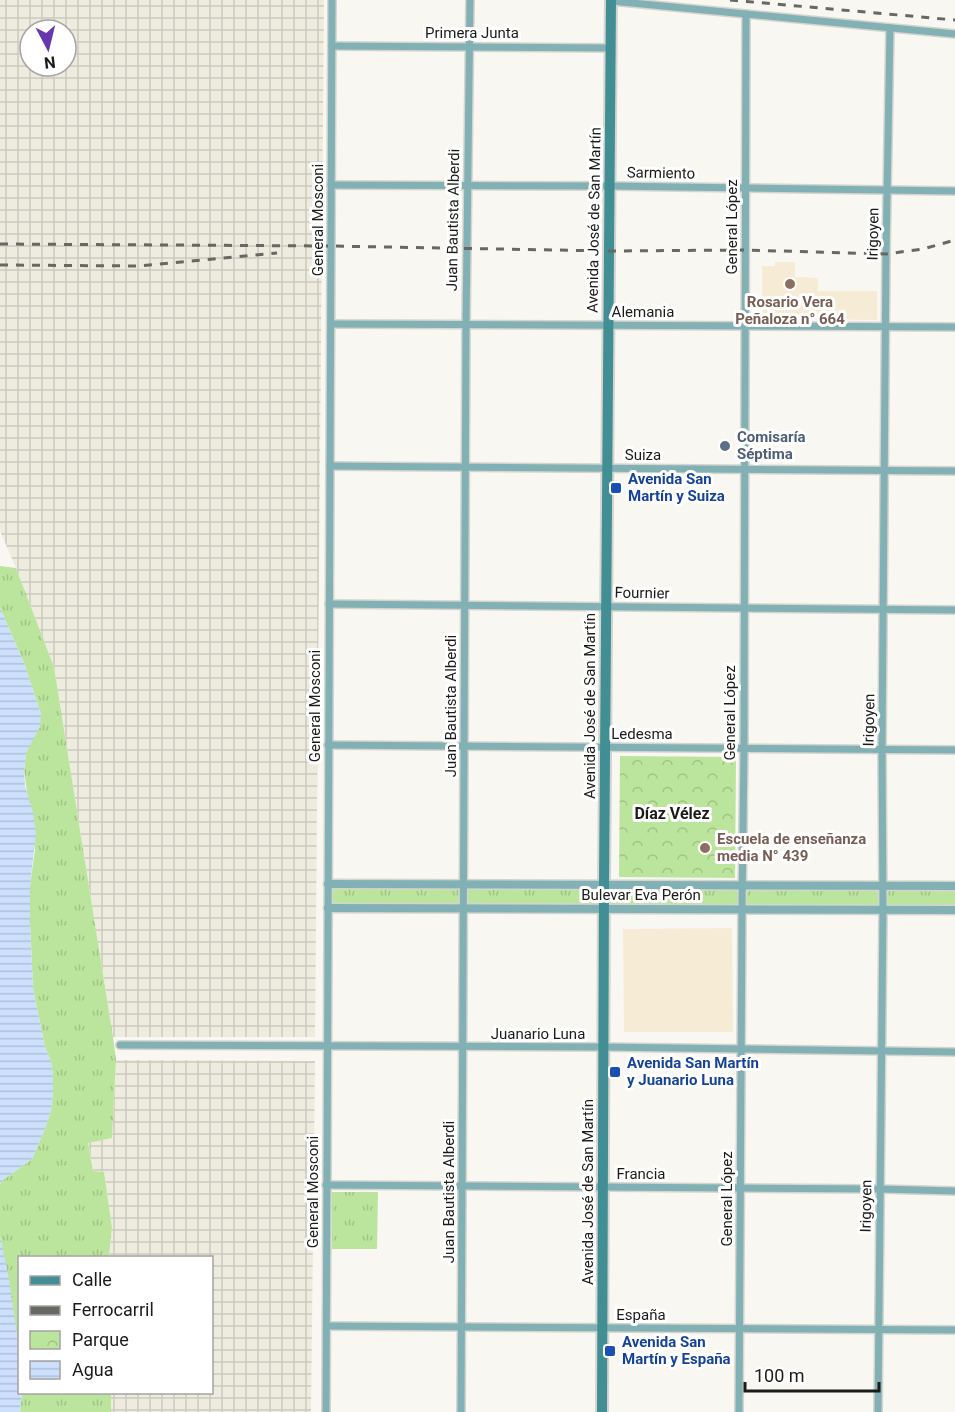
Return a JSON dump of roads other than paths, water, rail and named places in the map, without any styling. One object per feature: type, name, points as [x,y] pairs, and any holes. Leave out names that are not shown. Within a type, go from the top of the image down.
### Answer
[{"type":"main road","name":"Avenida José de San Martín","points":[[602,1412],[611,0]]},
{"type":"street","name":"General Mosconi","points":[[326,1412],[332,0]]},
{"type":"street","name":"Juan Bautista Alberdi","points":[[461,1412],[465,467],[470,0]]},
{"type":"street","points":[[611,0],[955,34]]},
{"type":"street","name":"General López","points":[[739,1412],[746,14]]},
{"type":"street","name":"Irigoyen","points":[[878,1412],[890,28]]},
{"type":"street","name":"Primera Junta","points":[[332,46],[611,48]]},
{"type":"street","name":"Sarmiento","points":[[331,185],[467,184],[955,191]]},
{"type":"street","name":"Alemania","points":[[331,324],[955,327]]},
{"type":"street","name":"Suiza","points":[[330,466],[955,471]]},
{"type":"street","name":"Fournier","points":[[329,603],[955,610]]},
{"type":"street","name":"Ledesma","points":[[328,745],[955,750]]},
{"type":"street","name":"Bulevar Eva Perón","points":[[328,884],[955,886]]},
{"type":"street","name":"Bulevar Eva Perón","points":[[328,908],[955,910]]},
{"type":"street","name":"Juanario Luna","points":[[120,1045],[603,1047],[955,1052]]},
{"type":"street","name":"Francia","points":[[326,1185],[955,1191]]},
{"type":"street","name":"España","points":[[327,1326],[955,1330]]},
{"type":"water","points":[[0,608],[24,663],[41,714],[40,727],[26,753],[24,770],[25,786],[33,812],[36,833],[30,886],[33,989],[45,1047],[51,1062],[53,1094],[46,1126],[32,1159],[0,1184]]},
{"type":"water","points":[[0,1236],[18,1342],[18,1394],[22,1394],[20,1412],[0,1412]]},
{"type":"railway","points":[[730,0],[955,20]]},
{"type":"railway","points":[[0,244],[331,246],[609,251],[745,250],[886,254],[923,249],[955,240]]},
{"type":"railway","points":[[0,265],[138,266],[277,253]]},
{"type":"place","name":"Rosario Vera Peñaloza n° 664","points":[[790,284]]},
{"type":"place","name":"Comisaría Séptima","points":[[725,446]]},
{"type":"place","name":"Avenida San Martín y Suiza","points":[[616,488]]},
{"type":"place","name":"Escuela de enseñanza media N° 439","points":[[705,848]]},
{"type":"place","name":"Avenida San Martín y Juanario Luna","points":[[615,1072]]},
{"type":"place","name":"Avenida San Martín y España","points":[[610,1351]]},
{"type":"district","name":"Díaz Vélez","points":[[672,813]]}]
